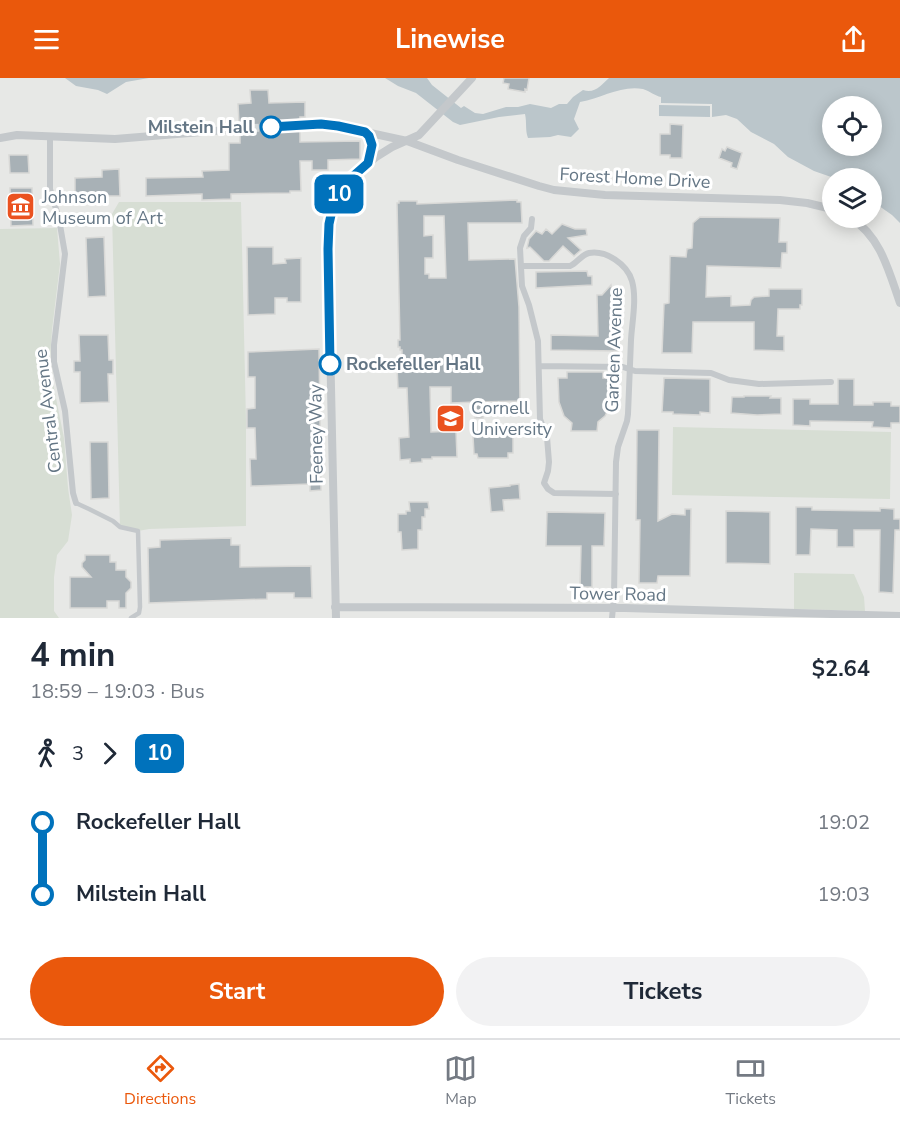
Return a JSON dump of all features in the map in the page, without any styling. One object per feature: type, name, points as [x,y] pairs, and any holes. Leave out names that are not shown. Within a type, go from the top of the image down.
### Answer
[{"type":"street","name":"Feeney Way","points":[[336,618],[328,230],[333,206],[351,178],[392,147],[419,135],[472,78]]},
{"type":"street","name":"Forest Home Drive","points":[[300,125],[330,125],[407,141],[458,160],[554,190],[605,195],[780,200],[822,207]]},
{"type":"street","points":[[0,138],[17,135],[115,139],[239,129]]},
{"type":"street","points":[[365,132],[372,145],[368,163]]},
{"type":"street","name":"Central Avenue","points":[[50,137],[50,184],[63,239],[64,254],[54,362],[65,411],[76,503]]},
{"type":"street","points":[[532,219],[531,228],[520,244],[521,266],[523,289],[537,334],[540,419],[547,437],[549,462],[544,481],[545,486],[551,492],[556,493],[616,494]]},
{"type":"street","points":[[865,228],[879,249],[900,303]]},
{"type":"street","name":"Garden Avenue","points":[[521,266],[573,265],[585,255],[595,253],[610,257],[622,265],[632,280],[628,414],[618,447],[612,618]]},
{"type":"street","points":[[539,366],[623,367],[635,371],[711,373],[729,380],[759,384],[831,382]]},
{"type":"street","points":[[76,503],[113,521],[120,527],[138,531],[140,607],[139,613],[131,618]]},
{"type":"street","name":"Tower Road","points":[[335,607],[614,608],[900,616]]},
{"type":"shaded area","name":"Cornell University","points":[[0,78],[900,78],[900,618],[0,618]]},
{"type":"shaded area","points":[[65,78],[149,78],[126,82],[107,94],[76,86]]},
{"type":"shaded area","points":[[385,78],[427,78],[432,85],[461,108],[464,106],[475,113],[483,114],[506,107],[530,104],[551,108],[559,104],[567,104],[583,90],[594,90],[609,78],[900,78],[900,223],[882,208],[882,168],[822,168],[822,174],[814,171],[788,157],[774,144],[751,132],[737,119],[726,115],[712,117],[712,104],[661,103],[661,97],[643,89],[619,90],[580,102],[574,119],[579,129],[571,137],[558,135],[528,138],[525,114],[460,125],[416,93]]},
{"type":"shaded area","points":[[659,105],[710,106],[710,117],[659,116]]},
{"type":"shaded area","points":[[119,202],[241,202],[246,526],[138,531],[120,527],[112,214]]},
{"type":"shaded area","points":[[57,228],[60,264],[50,360],[64,438],[72,515],[68,541],[57,555],[54,577],[54,611],[59,618],[0,618],[0,229]]},
{"type":"shaded area","points":[[673,427],[891,432],[890,499],[672,495]]},
{"type":"shaded area","points":[[794,573],[854,574],[864,597],[865,611],[794,609]]},
{"type":"building","points":[[504,78],[529,78],[527,90],[525,89],[525,92],[508,89],[509,84],[503,83]]},
{"type":"building","points":[[250,90],[268,90],[269,103],[305,102],[305,117],[300,117],[294,125],[295,129],[300,131],[300,142],[360,141],[360,159],[328,160],[328,170],[312,170],[312,161],[300,161],[301,191],[290,191],[290,193],[231,194],[231,199],[202,200],[202,194],[146,196],[146,178],[203,177],[202,171],[229,170],[229,143],[240,143],[240,135],[245,129],[244,125],[239,123],[238,104],[251,103]]},
{"type":"building","points":[[670,124],[683,125],[682,158],[660,155],[660,134],[670,134]]},
{"type":"building","points":[[727,147],[742,153],[737,169],[731,167],[732,163],[719,158],[722,149],[725,151]]},
{"type":"building","name":"Johnson Museum of Art","points":[[9,155],[28,155],[29,173],[10,173]]},
{"type":"building","points":[[119,169],[120,196],[82,197],[82,200],[75,200],[75,178],[102,177],[102,170]]},
{"type":"building","name":"Johnson Museum of Art","points":[[10,188],[32,188],[33,225],[11,226]]},
{"type":"building","points":[[517,200],[521,202],[522,223],[468,223],[469,260],[515,259],[519,307],[520,401],[483,402],[483,418],[475,418],[475,402],[451,403],[451,387],[430,387],[431,432],[456,431],[457,457],[432,457],[432,459],[422,459],[422,462],[410,463],[410,459],[400,460],[399,438],[409,437],[407,388],[398,388],[397,367],[402,367],[402,350],[398,347],[398,340],[400,340],[397,203],[417,201],[417,204]],"holes":[[[424,216],[444,216],[446,278],[429,278],[429,274],[425,274],[425,258],[433,258],[433,235],[424,236]]]},
{"type":"building","points":[[700,217],[780,218],[779,242],[787,242],[787,253],[782,253],[781,268],[707,266],[706,297],[731,296],[731,306],[750,305],[754,297],[769,296],[769,289],[802,289],[800,309],[778,309],[777,336],[784,336],[784,351],[754,350],[754,322],[693,322],[692,353],[662,353],[664,304],[669,303],[670,256],[686,257],[687,249],[692,248],[693,223]]},
{"type":"building","points":[[562,224],[575,229],[586,229],[587,235],[568,238],[581,250],[574,256],[563,246],[549,261],[544,261],[530,247],[527,248],[529,239],[536,231],[542,234],[546,229],[552,234]]},
{"type":"building","points":[[104,237],[106,296],[88,297],[86,238]]},
{"type":"building","points":[[247,247],[273,247],[273,264],[286,263],[285,259],[301,258],[301,302],[287,302],[287,298],[275,298],[275,314],[248,315]]},
{"type":"building","points":[[587,271],[588,276],[592,276],[592,285],[536,288],[536,272]]},
{"type":"building","points":[[611,285],[612,292],[618,292],[619,351],[551,350],[551,335],[598,336],[597,295],[602,295]]},
{"type":"building","points":[[79,335],[108,335],[109,360],[113,360],[113,374],[108,374],[109,402],[80,403],[80,372],[74,372],[74,361],[80,361]]},
{"type":"building","points":[[319,349],[321,490],[310,491],[310,484],[251,486],[250,459],[256,459],[255,428],[247,428],[247,409],[255,408],[255,377],[248,377],[248,352]]},
{"type":"building","points":[[567,372],[603,372],[603,378],[611,378],[609,408],[598,422],[597,431],[571,431],[572,423],[564,416],[559,402],[558,378],[567,378]]},
{"type":"building","points":[[664,378],[710,379],[710,413],[700,412],[700,415],[662,412]]},
{"type":"building","points":[[838,379],[854,379],[854,405],[891,402],[891,406],[900,406],[900,423],[891,423],[891,428],[872,427],[873,422],[810,421],[810,426],[793,425],[793,399],[810,399],[810,404],[838,404]]},
{"type":"building","points":[[732,397],[781,398],[781,414],[731,413]]},
{"type":"building","points":[[508,430],[508,435],[513,435],[513,453],[508,453],[508,458],[478,458],[477,454],[474,454],[473,436],[477,435],[477,431]]},
{"type":"building","points":[[637,430],[659,430],[658,521],[672,514],[685,515],[685,509],[691,509],[690,576],[658,576],[657,583],[639,583],[640,520],[636,520]]},
{"type":"building","points":[[90,442],[108,442],[109,498],[91,499]]},
{"type":"building","points":[[519,484],[520,499],[503,500],[504,511],[491,512],[489,488]]},
{"type":"building","points":[[409,502],[428,502],[429,509],[425,509],[425,517],[422,517],[422,530],[418,530],[418,549],[402,550],[401,532],[398,532],[398,514],[406,514],[406,511],[410,511]]},
{"type":"building","points":[[796,507],[812,507],[812,510],[880,511],[880,508],[894,509],[894,519],[900,519],[900,530],[895,530],[893,593],[879,592],[880,530],[854,530],[854,547],[837,547],[837,530],[811,529],[810,555],[796,555]]},
{"type":"building","points":[[726,511],[770,512],[770,564],[726,563]]},
{"type":"building","points":[[547,512],[605,513],[604,546],[592,546],[592,587],[580,587],[581,546],[546,546]]},
{"type":"building","points":[[231,538],[231,545],[240,545],[240,567],[311,566],[312,598],[294,598],[294,593],[267,593],[267,599],[149,603],[148,548],[160,547],[160,540]]},
{"type":"building","points":[[85,555],[110,555],[110,562],[116,562],[116,570],[126,570],[126,577],[131,582],[131,588],[126,593],[126,608],[119,608],[119,601],[107,601],[107,608],[70,608],[70,577],[91,577],[82,567]]},
{"type":"tunnel","points":[[239,129],[300,125]]},
{"type":"bus line","name":"10","points":[[271,127],[321,124],[338,126],[365,132],[372,145],[368,163],[351,178],[340,192],[333,206],[329,224],[330,364]]},
{"type":"place","name":"Milstein Hall","points":[[271,127]]},
{"type":"place","name":"Johnson Museum of Art","points":[[21,207]]},
{"type":"place","name":"Rockefeller Hall","points":[[330,364]]},
{"type":"place","name":"Cornell University","points":[[450,418]]}]
